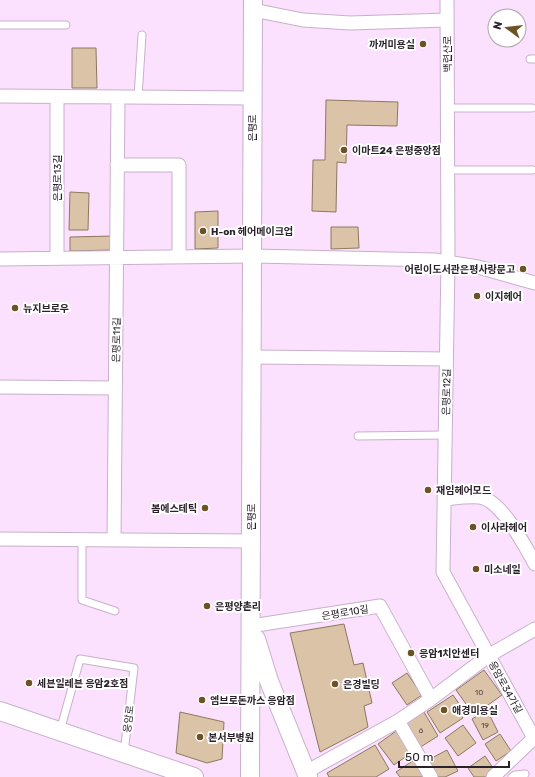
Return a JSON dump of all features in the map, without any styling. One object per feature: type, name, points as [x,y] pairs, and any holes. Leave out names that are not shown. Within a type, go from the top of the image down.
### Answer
[{"type":"main road","name":"은평로","points":[[250,777],[253,5]]},
{"type":"main road","points":[[251,626],[269,681],[307,775]]},
{"type":"main road","points":[[0,711],[190,776]]},
{"type":"street","name":"백련산로","points":[[447,0],[448,170]]},
{"type":"street","points":[[253,5],[303,20],[350,23],[447,20]]},
{"type":"street","points":[[0,96],[252,98]]},
{"type":"street","name":"은평로13길","points":[[57,97],[57,258]]},
{"type":"street","points":[[117,258],[118,97]]},
{"type":"street","points":[[117,165],[179,165],[179,257]]},
{"type":"street","name":"은평로12길","points":[[445,435],[448,170]]},
{"type":"street","points":[[0,259],[252,256],[435,260],[478,267],[535,283]]},
{"type":"street","name":"은평로11길","points":[[114,540],[117,258]]},
{"type":"street","points":[[252,357],[446,359]]},
{"type":"street","points":[[0,387],[115,388]]},
{"type":"street","points":[[445,435],[443,572],[488,656]]},
{"type":"street","points":[[444,499],[479,497],[490,500],[515,528],[535,564]]},
{"type":"street","points":[[0,538],[251,541]]},
{"type":"street","name":"은평로10길","points":[[251,626],[380,606],[432,699]]},
{"type":"street","points":[[307,775],[398,721],[432,699],[488,656],[535,629]]},
{"type":"street","name":"응암로34가길","points":[[488,656],[534,739]]},
{"type":"street","points":[[398,721],[431,777]]},
{"type":"street","points":[[493,777],[534,739]]},
{"type":"lane","points":[[0,25],[66,25]]},
{"type":"lane","points":[[138,97],[142,35]]},
{"type":"lane","points":[[447,108],[532,108]]},
{"type":"lane","points":[[448,170],[533,170]]},
{"type":"lane","points":[[358,436],[445,435]]},
{"type":"lane","points":[[82,539],[82,600],[115,611]]},
{"type":"lane","name":"응암로","points":[[60,731],[80,659],[134,668],[124,753]]},
{"type":"lane","points":[[512,777],[515,775],[525,774]]},
{"type":"building","points":[[72,48],[96,48],[97,88],[72,88]]},
{"type":"building","points":[[326,100],[398,102],[397,126],[347,125],[346,163],[337,162],[336,212],[312,211],[313,160],[325,160]]},
{"type":"building","points":[[70,192],[89,193],[88,230],[69,230]]},
{"type":"building","points":[[218,211],[218,248],[195,249],[195,212]]},
{"type":"building","points":[[331,227],[358,227],[359,248],[331,249]]},
{"type":"building","points":[[113,236],[113,250],[70,251],[70,237]]},
{"type":"building","name":"은경빌딩","points":[[344,624],[354,665],[363,663],[372,703],[364,706],[368,727],[320,752],[290,633]]},
{"type":"building","points":[[484,670],[502,695],[474,715],[456,690]]},
{"type":"building","points":[[407,673],[422,695],[407,705],[392,683]]},
{"type":"building","points":[[453,695],[462,708],[458,711],[463,718],[440,733],[427,712]]},
{"type":"building","points":[[487,710],[498,732],[483,740],[472,719]]},
{"type":"building","name":"본서부병원","points":[[180,712],[224,722],[222,759],[207,763],[176,753]]},
{"type":"building","points":[[424,712],[438,736],[419,748],[404,724]]},
{"type":"building","points":[[463,725],[476,743],[458,756],[445,738]]},
{"type":"building","points":[[396,731],[411,753],[394,765],[378,744]]},
{"type":"building","points":[[500,734],[511,751],[496,761],[485,744]]},
{"type":"building","points":[[375,745],[389,769],[376,777],[329,777],[327,773]]},
{"type":"building","points":[[447,750],[458,771],[445,777],[438,777],[428,760]]},
{"type":"building","points":[[485,756],[495,771],[486,777],[474,777],[468,768]]},
{"type":"building","points":[[414,760],[425,777],[400,777],[396,772]]},
{"type":"place","name":"까꺼미용실","points":[[423,44]]},
{"type":"place","name":"이마트24 은평중앙점","points":[[344,150]]},
{"type":"place","name":"H-on 헤어메이크업","points":[[203,231]]},
{"type":"place","name":"어린이도서관은평사랑문고","points":[[523,269]]},
{"type":"place","name":"이지헤어","points":[[477,296]]},
{"type":"place","name":"뉴지브로우","points":[[15,308]]},
{"type":"place","name":"재임헤어모드","points":[[428,490]]},
{"type":"place","name":"봄에스테틱","points":[[205,508]]},
{"type":"place","name":"이사라헤어","points":[[473,527]]},
{"type":"place","name":"미소네일","points":[[476,569]]},
{"type":"place","name":"은평양촌리","points":[[207,606]]},
{"type":"place","name":"응암1치안센터","points":[[411,653]]},
{"type":"place","name":"세븐일레븐 응암2호점","points":[[29,683]]},
{"type":"place","name":"은경빌딩","points":[[335,684]]},
{"type":"place","name":"엠브로돈까스 응암점","points":[[202,700]]},
{"type":"place","name":"애경미용실","points":[[444,710]]},
{"type":"place","name":"본서부병원","points":[[200,737]]}]
